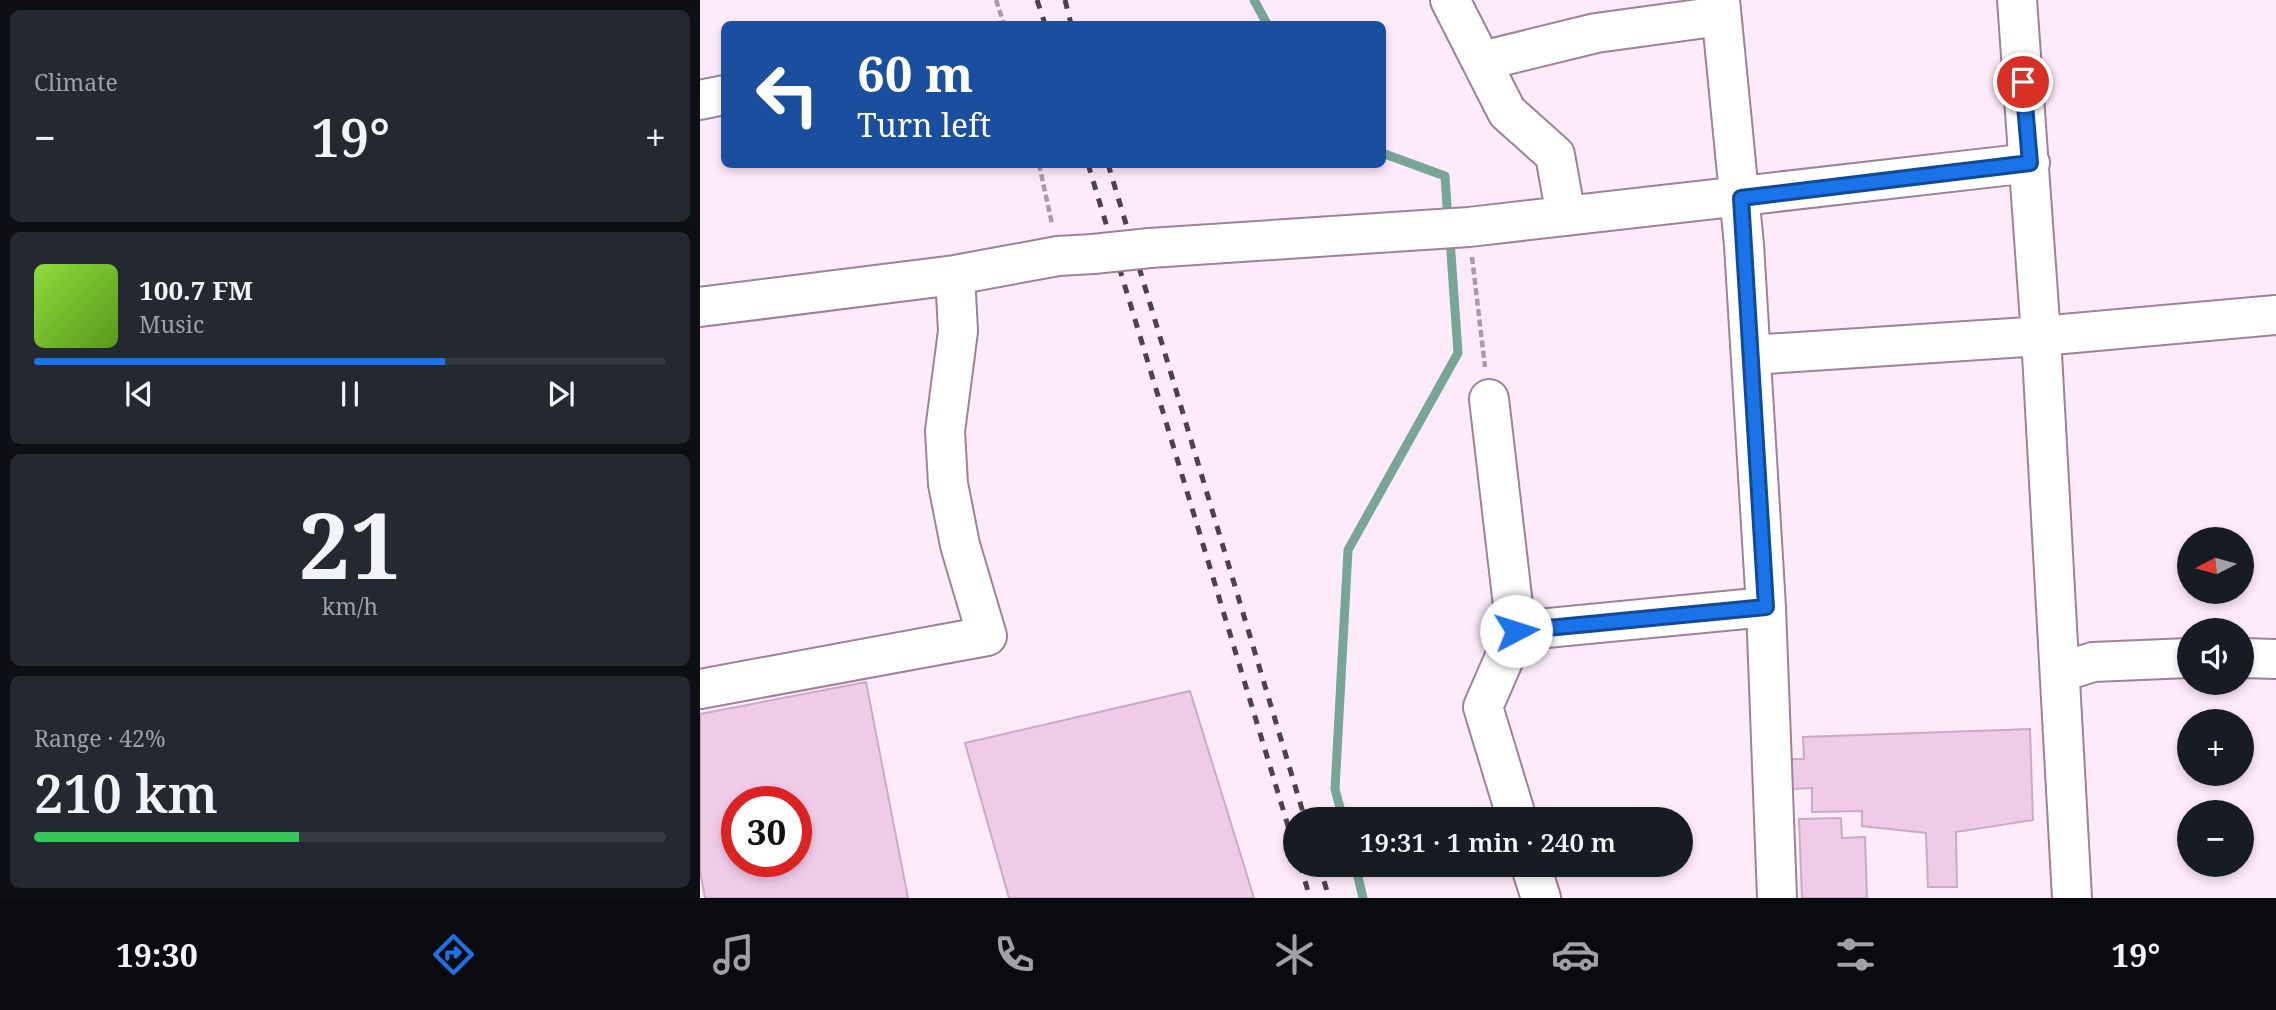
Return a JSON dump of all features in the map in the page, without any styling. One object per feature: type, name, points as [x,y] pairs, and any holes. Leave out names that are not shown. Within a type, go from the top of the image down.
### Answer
[{"type":"street","points":[[1450,0],[1507,112],[1555,155],[1566,216]]},
{"type":"street","points":[[2017,0],[2041,336],[2072,898]]},
{"type":"street","points":[[1482,61],[1596,33],[1721,8],[1741,198],[1751,355],[1766,607],[1777,898]]},
{"type":"street","points":[[700,100],[721,96]]},
{"type":"street","points":[[700,307],[955,275],[1076,255],[1469,227],[2030,163]]},
{"type":"street","points":[[700,688],[987,636],[960,545],[948,484],[944,431],[958,331],[955,275]]},
{"type":"street","points":[[1751,355],[2041,336],[2276,315]]},
{"type":"street","points":[[1489,399],[1516,631],[1483,707],[1513,807]]},
{"type":"street","points":[[1516,631],[1766,607]]},
{"type":"street","points":[[2061,672],[2093,662],[2177,658]]},
{"type":"street","points":[[2254,658],[2276,659]]},
{"type":"street","points":[[1535,877],[1541,898]]},
{"type":"path","points":[[996,0],[1003,21]]},
{"type":"path","points":[[1041,168],[1076,255]]},
{"type":"path","points":[[1469,227],[1489,399]]},
{"type":"building","points":[[866,682],[908,898],[705,898],[700,871],[700,714]]},
{"type":"building","points":[[1190,691],[1254,898],[1009,898],[965,743]]},
{"type":"building","points":[[2030,729],[2033,820],[1956,832],[1957,887],[1928,887],[1926,833],[1862,826],[1862,811],[1812,812],[1812,788],[1792,789],[1792,759],[1804,759],[1803,737]]},
{"type":"building","points":[[1841,818],[1842,838],[1865,837],[1867,898],[1802,898],[1799,819]]},
{"type":"waterway","points":[[1254,0],[1265,21]]},
{"type":"waterway","points":[[1386,154],[1445,176],[1448,221]]},
{"type":"waterway","points":[[1340,807],[1335,789],[1348,550],[1458,353],[1450,239]]},
{"type":"waterway","points":[[1358,877],[1363,898]]},
{"type":"railway","points":[[1037,0],[1044,21]]},
{"type":"railway","points":[[1065,0],[1070,21]]},
{"type":"railway","points":[[1089,168],[1283,809]]},
{"type":"railway","points":[[1109,168],[1301,807]]},
{"type":"railway","points":[[1304,877],[1310,898]]},
{"type":"railway","points":[[1323,877],[1329,898]]},
{"type":"route","points":[[1516,631],[1766,607],[1741,198],[2030,163],[2023,82]]}]
